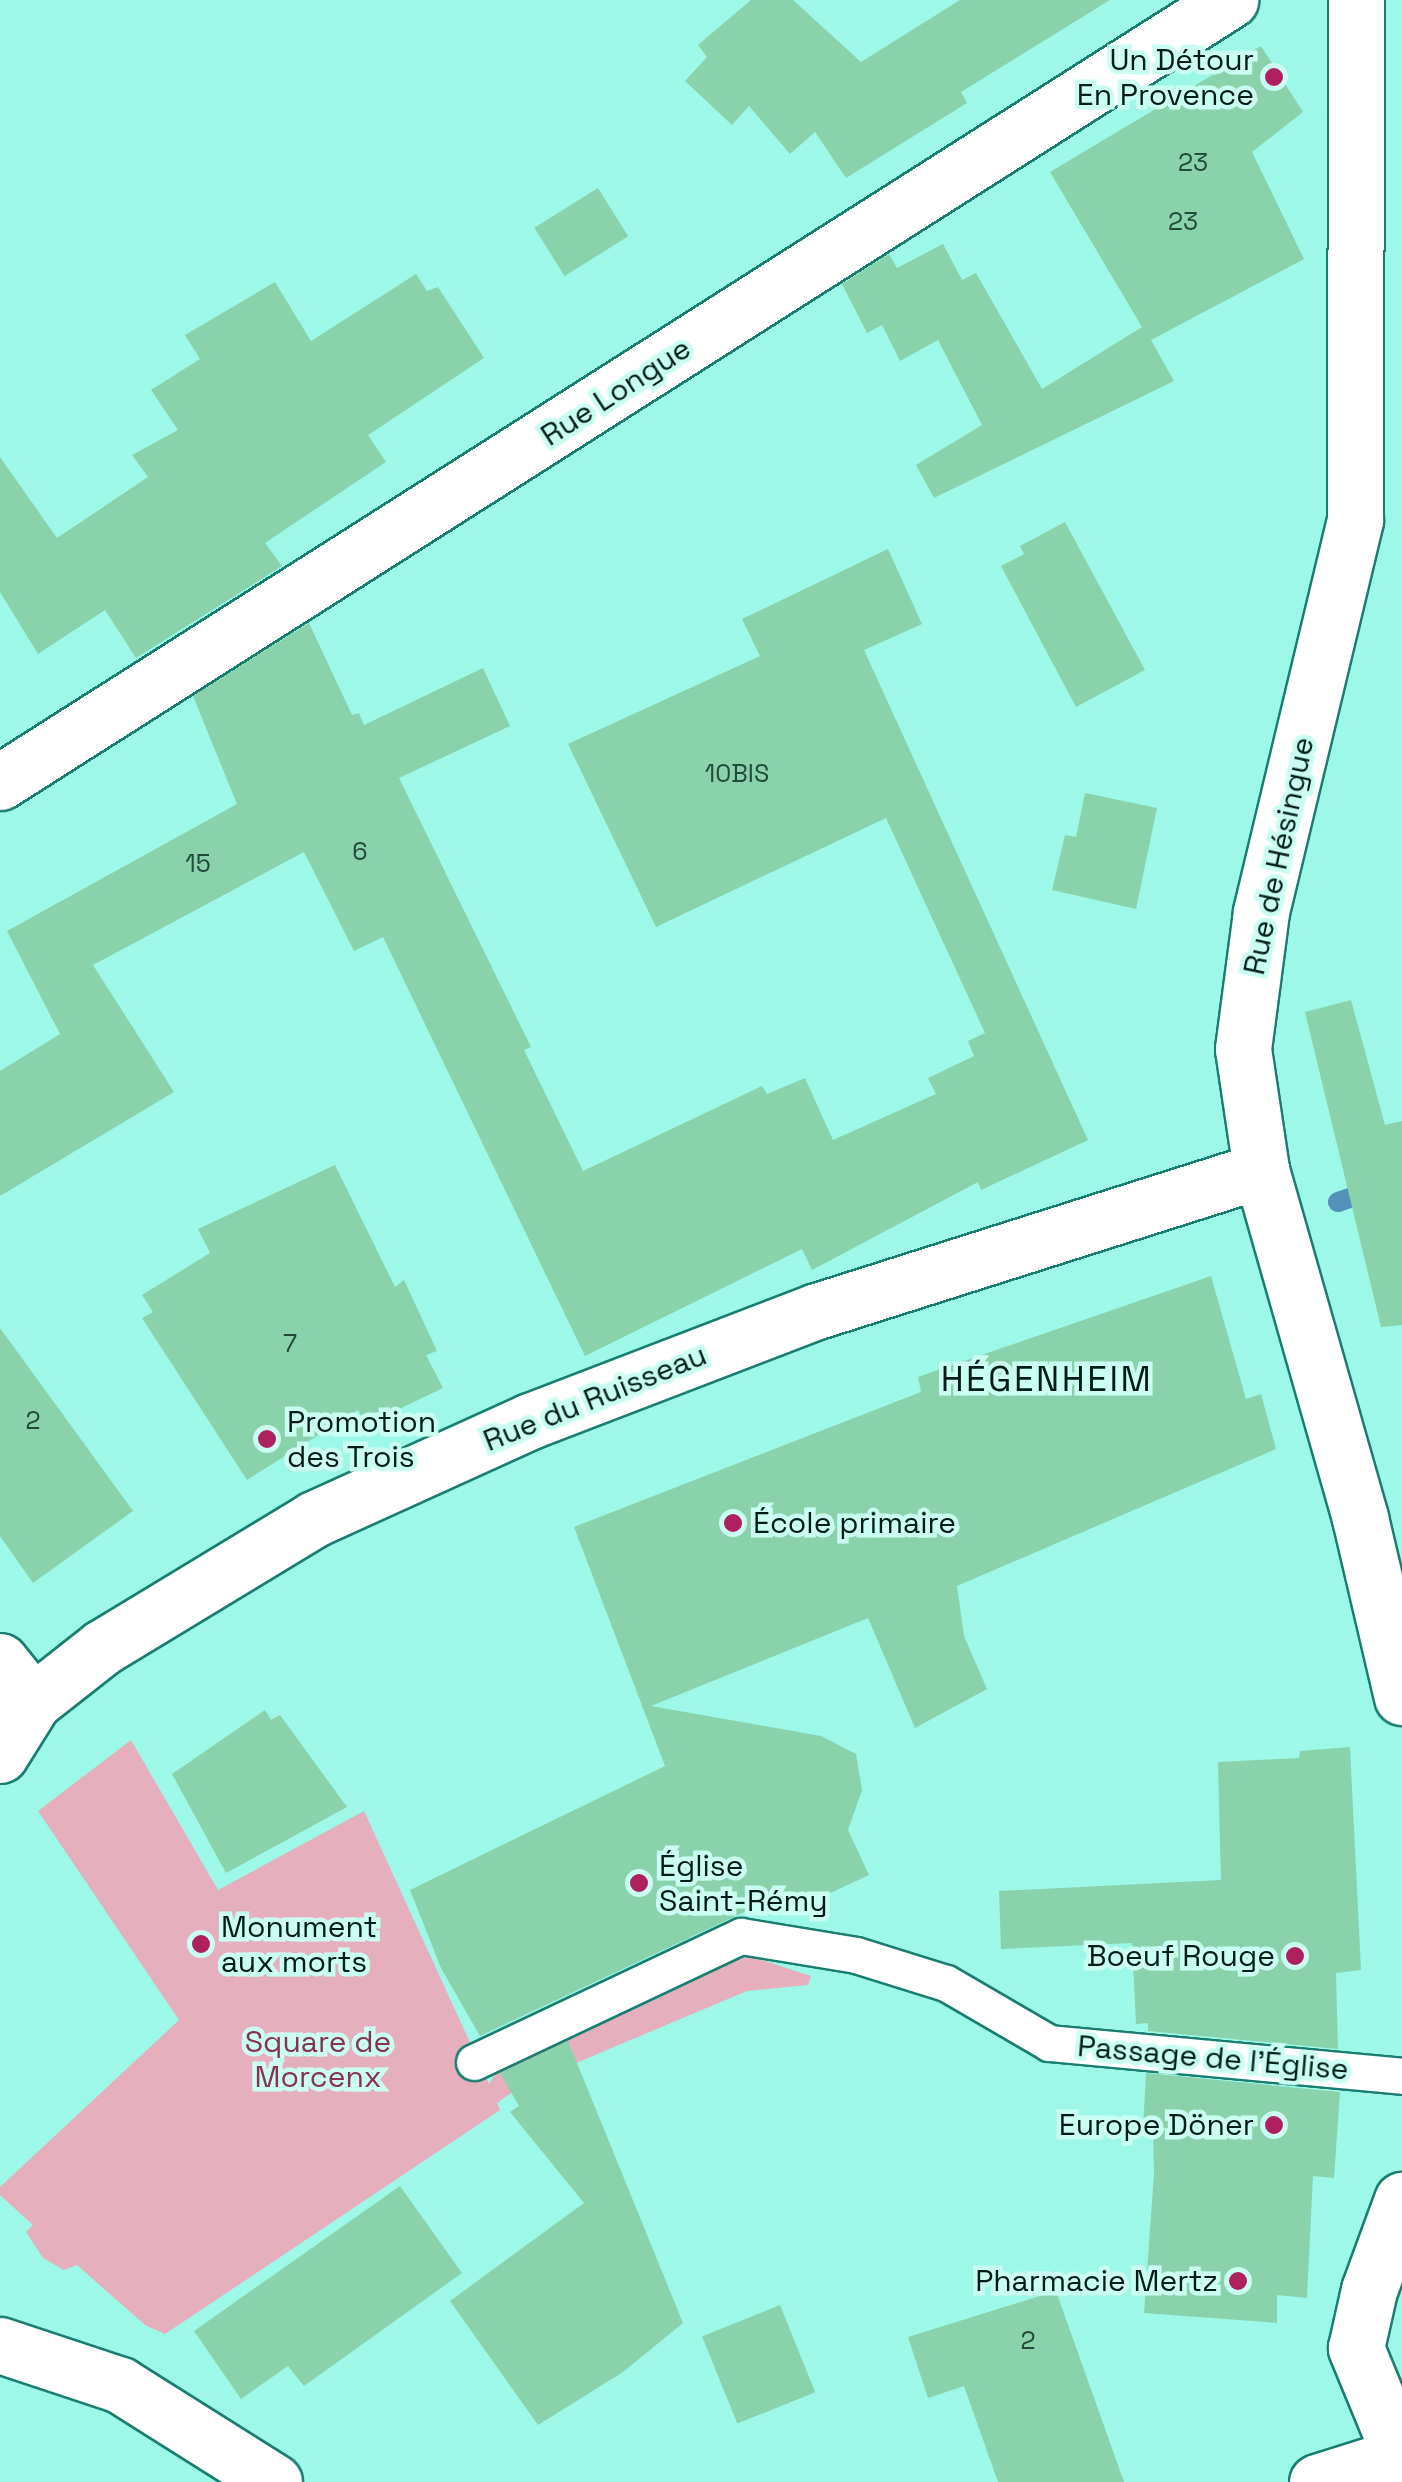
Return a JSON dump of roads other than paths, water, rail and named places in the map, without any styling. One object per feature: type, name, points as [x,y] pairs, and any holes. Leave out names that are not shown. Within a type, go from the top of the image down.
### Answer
[{"type":"street","name":"Rue Longue","points":[[0,782],[1230,0]]},
{"type":"street","name":"Rue de Hésingue","points":[[1356,0],[1355,520],[1260,912],[1243,1049],[1261,1170],[1360,1518],[1402,1698]]},
{"type":"street","name":"Rue du Ruisseau","points":[[0,1755],[17,1681],[103,1648],[314,1520],[530,1421],[817,1311],[1261,1170]]},
{"type":"street","points":[[1317,2482],[1401,2454],[1356,2348],[1369,2290],[1402,2200]]},
{"type":"street","points":[[0,2345],[120,2385],[274,2482]]},
{"type":"lane","name":"Passage de l'Église","points":[[474,2062],[741,1936],[856,1954],[946,1983],[1049,2043],[1402,2076]]},
{"type":"waterway","points":[[1338,1202],[1402,1180]]},
{"type":"place","name":"Un Détour En Provence","points":[[1274,77]]},
{"type":"place","name":"Promotion des Trois","points":[[267,1439]]},
{"type":"place","name":"École primaire","points":[[733,1523]]},
{"type":"place","name":"Église Saint-Rémy","points":[[639,1883]]},
{"type":"place","name":"Monument aux morts","points":[[201,1944]]},
{"type":"place","name":"Boeuf Rouge","points":[[1295,1956]]},
{"type":"place","name":"Europe Döner","points":[[1274,2125]]},
{"type":"place","name":"Pharmacie Mertz","points":[[1238,2281]]},
{"type":"district","name":"HÉGENHEIM","points":[[1047,1379]]},
{"type":"park label","name":"Square de Morcenx","points":[[318,2059]]}]
